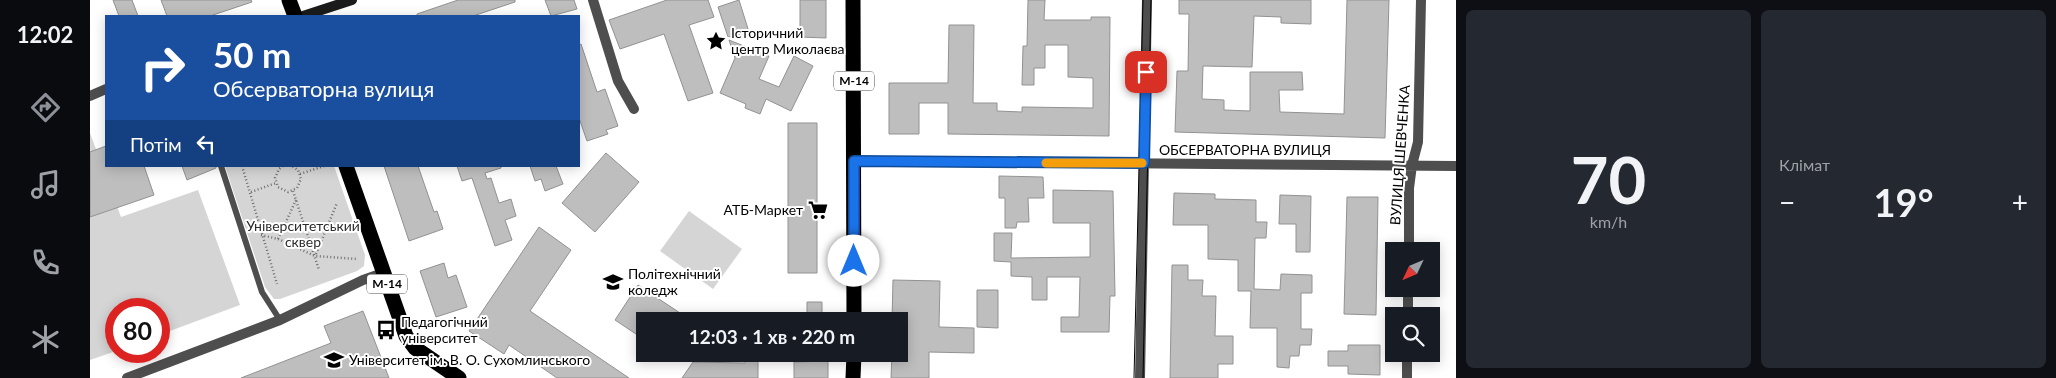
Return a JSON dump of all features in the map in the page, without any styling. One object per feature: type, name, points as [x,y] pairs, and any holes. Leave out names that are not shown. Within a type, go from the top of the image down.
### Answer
[{"type":"highway","points":[[289,0],[294,15]]},
{"type":"highway","name":"М-14","points":[[854,0],[854,312]]},
{"type":"highway","name":"М-14","points":[[346,167],[401,325],[415,348],[459,378]]},
{"type":"highway","points":[[854,362],[854,378]]},
{"type":"street","points":[[306,15],[352,0]]},
{"type":"street","points":[[593,0],[618,81],[634,109]]},
{"type":"street","points":[[1140,378],[1148,0]]},
{"type":"street","name":"ВУЛИЦЯ ШЕВЧЕНКА","points":[[1409,242],[1409,188],[1418,142],[1421,0]]},
{"type":"street","points":[[90,96],[105,89]]},
{"type":"street","name":"ОБСЕРВАТОРНА ВУЛИЦЯ","points":[[854,161],[1456,166]]},
{"type":"street","points":[[127,378],[280,320],[363,280],[383,273]]},
{"type":"street","points":[[1407,362],[1407,378]]},
{"type":"lane","points":[[221,167],[262,292],[280,320]]},
{"type":"path","points":[[242,167],[277,284]]},
{"type":"path","points":[[282,167],[276,173],[276,183],[282,191],[293,191],[300,184],[300,174],[293,167]]},
{"type":"path","points":[[300,174],[321,167]]},
{"type":"path","points":[[251,192],[276,183]]},
{"type":"path","points":[[293,191],[316,256],[319,270]]},
{"type":"path","points":[[278,239],[296,200]]},
{"type":"path","points":[[316,256],[337,203]]},
{"type":"path","points":[[261,235],[278,239],[316,256],[357,260]]},
{"type":"green space","points":[[90,133],[121,217],[198,190],[240,305],[170,331],[170,298],[105,298],[105,355],[90,360]]},
{"type":"green space","name":"Університетський сквер","points":[[225,167],[334,167],[365,255],[364,266],[357,271],[280,299],[274,299],[265,287]]},
{"type":"green space","points":[[689,211],[742,249],[713,289],[660,251]]},
{"type":"building","points":[[113,0],[132,0],[138,15],[119,15]]},
{"type":"building","points":[[161,0],[251,0],[252,2],[213,15],[167,15]]},
{"type":"building","points":[[458,0],[515,0],[515,2],[476,15],[417,14]]},
{"type":"building","points":[[545,0],[574,0],[577,9],[551,15]]},
{"type":"building","points":[[667,0],[708,0],[714,17],[689,25],[713,93],[688,101],[664,34],[620,49],[609,20]]},
{"type":"building","points":[[739,0],[749,32],[728,37],[718,7]]},
{"type":"building","points":[[800,0],[826,0],[826,38],[800,37]]},
{"type":"building","points":[[1028,0],[1045,0],[1044,20],[1091,20],[1091,17],[1110,17],[1109,136],[948,134],[948,103],[919,103],[919,134],[889,134],[889,83],[948,83],[949,25],[974,25],[973,103],[997,103],[997,111],[1022,112],[1022,107],[1093,108],[1093,78],[1068,77],[1068,45],[1045,45],[1045,68],[1034,68],[1034,85],[1022,85],[1023,46],[1027,46]]},
{"type":"building","points":[[1179,0],[1311,0],[1311,24],[1281,23],[1281,17],[1254,16],[1252,67],[1203,66],[1202,99],[1224,100],[1224,110],[1250,111],[1250,72],[1302,72],[1303,90],[1279,90],[1280,112],[1344,114],[1347,0],[1389,0],[1385,138],[1175,132],[1177,71],[1188,71],[1189,14],[1179,14]]},
{"type":"building","points":[[729,40],[769,56],[759,79],[779,87],[794,56],[813,66],[791,111],[766,99],[760,114],[745,108],[746,104],[720,93],[735,58]]},
{"type":"building","points":[[580,44],[597,92],[605,89],[618,126],[606,130],[608,134],[587,141],[580,121]]},
{"type":"building","points":[[788,123],[817,123],[817,273],[788,273]]},
{"type":"building","points":[[105,146],[105,167],[144,167],[154,195],[90,217],[90,152]]},
{"type":"building","points":[[606,153],[639,182],[595,232],[562,203]]},
{"type":"building","points":[[182,167],[216,167],[216,168],[187,180]]},
{"type":"building","points":[[384,167],[418,167],[434,212],[437,211],[443,229],[409,241]]},
{"type":"building","points":[[457,167],[501,167],[485,173],[487,179],[491,178],[499,203],[511,199],[516,216],[505,220],[512,240],[495,246],[472,178],[462,181]]},
{"type":"building","points":[[530,167],[556,167],[563,184],[545,191],[541,179],[535,181]]},
{"type":"building","points":[[999,176],[1043,177],[1044,198],[1028,198],[1029,222],[1017,222],[1016,228],[1005,228],[1005,198],[999,198]]},
{"type":"building","points":[[1053,190],[1113,191],[1115,296],[1110,296],[1109,332],[1061,332],[1061,317],[1079,317],[1080,277],[1047,277],[1047,300],[1032,300],[1032,277],[1011,276],[1011,262],[994,261],[994,233],[1012,233],[1011,258],[1090,257],[1090,223],[1053,223]]},
{"type":"building","points":[[1174,193],[1215,194],[1215,199],[1256,200],[1256,222],[1267,222],[1266,238],[1255,238],[1254,289],[1280,290],[1281,274],[1312,275],[1312,293],[1301,293],[1301,329],[1312,329],[1311,345],[1300,345],[1299,356],[1290,356],[1289,368],[1277,367],[1277,328],[1250,328],[1251,291],[1238,291],[1238,260],[1208,259],[1208,225],[1173,225]]},
{"type":"building","points":[[1280,195],[1311,196],[1310,252],[1296,252],[1296,224],[1279,224]]},
{"type":"building","points":[[1347,197],[1378,197],[1376,315],[1344,314]]},
{"type":"building","points":[[539,227],[571,250],[530,311],[629,378],[557,378],[509,345],[504,354],[469,331]]},
{"type":"building","points":[[444,263],[448,278],[456,275],[467,307],[436,317],[420,271]]},
{"type":"building","points":[[1172,265],[1188,265],[1188,280],[1203,280],[1202,296],[1216,296],[1215,336],[1233,336],[1233,364],[1218,364],[1218,378],[1170,378]]},
{"type":"building","points":[[893,280],[940,281],[939,327],[974,328],[974,353],[929,352],[929,378],[891,378],[892,362],[908,362],[908,312],[892,312]]},
{"type":"building","points":[[638,285],[678,312],[636,312],[636,334],[615,320]]},
{"type":"building","points":[[977,290],[998,290],[998,328],[977,327]]},
{"type":"building","points":[[807,302],[822,302],[822,312],[807,312]]},
{"type":"building","name":"Університет ім. В. О. Сухомлинського","points":[[363,311],[389,378],[241,378],[331,343],[324,326]]},
{"type":"building","points":[[1348,345],[1380,345],[1380,375],[1348,374],[1348,366],[1328,366],[1328,351],[1348,351]]},
{"type":"building","points":[[693,362],[758,362],[758,378],[682,378]]},
{"type":"building","points":[[794,362],[828,362],[828,378],[794,378]]},
{"type":"tram line","points":[[1134,378],[1143,0]]},
{"type":"tram line","points":[[1143,378],[1151,0]]},
{"type":"slow traffic","points":[[1046,163],[1142,163]]},
{"type":"place","name":"Історичний центр Миколаєва","points":[[716,41]]},
{"type":"place","name":"АТБ-Маркет","points":[[818,210]]},
{"type":"place","name":"Політехнічний коледж","points":[[613,282]]},
{"type":"place","name":"Педагогічний університет","points":[[386,330]]},
{"type":"place","name":"Університет ім. В. О. Сухомлинського","points":[[334,360]]},
{"type":"route","points":[[854,261],[854,161],[1144,163],[1146,72]]}]
